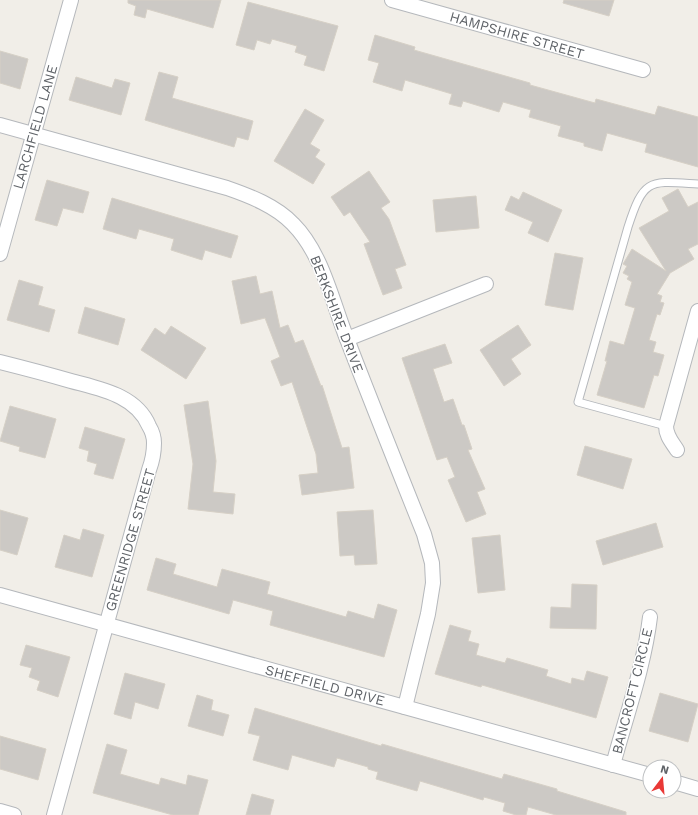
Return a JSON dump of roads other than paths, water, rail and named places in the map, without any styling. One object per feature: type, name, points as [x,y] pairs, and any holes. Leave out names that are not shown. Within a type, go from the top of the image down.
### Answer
[{"type":"street","name":"LARCHFIELD LANE","points":[[0,254],[71,0]]},
{"type":"street","name":"HAMPSHIRE STREET","points":[[392,0],[643,70]]},
{"type":"street","name":"BERKSHIRE DRIVE","points":[[0,125],[227,188],[259,200],[286,218],[299,230],[309,244],[317,260],[346,338],[424,534],[432,563],[432,594],[405,707]]},
{"type":"street","points":[[346,338],[486,284]]},
{"type":"street","points":[[677,450],[666,432],[666,426],[698,311]]},
{"type":"street","name":"GREENRIDGE STREET","points":[[0,362],[96,387],[123,398],[140,410],[150,429],[154,443],[153,457],[54,815]]},
{"type":"street","name":"SHEFFIELD DRIVE","points":[[0,595],[642,773]]},
{"type":"street","name":"BANCROFT CIRCLE","points":[[613,765],[642,660],[650,617]]},
{"type":"street","points":[[682,784],[698,789]]},
{"type":"street","points":[[0,811],[14,815]]},
{"type":"lane","points":[[666,426],[578,402],[632,215],[642,193],[649,186],[659,183],[698,184]]}]
